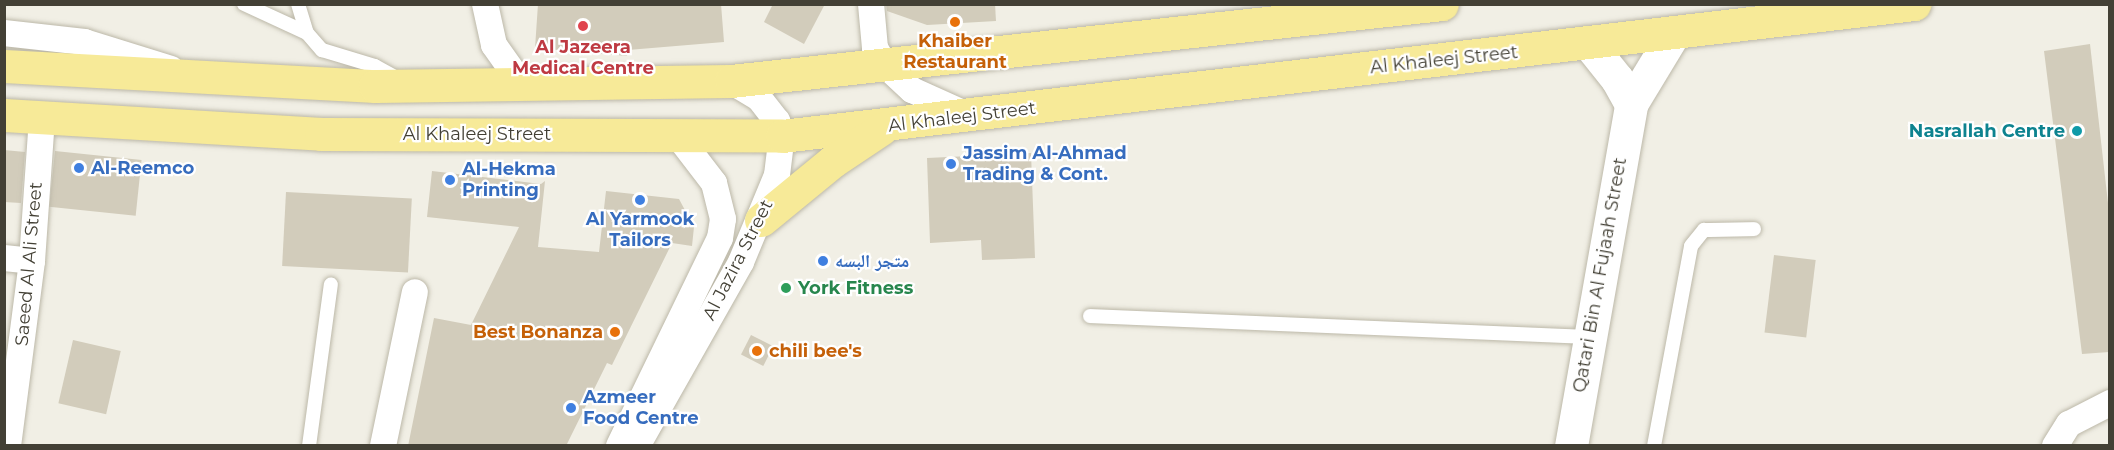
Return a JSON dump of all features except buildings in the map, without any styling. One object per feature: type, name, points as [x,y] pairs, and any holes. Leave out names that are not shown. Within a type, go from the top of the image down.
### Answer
[{"type":"main road","points":[[4,66],[193,78],[408,87],[731,81],[885,65],[1258,14],[1442,4]]},
{"type":"main road","name":"Al Khaleej Street","points":[[4,115],[321,134],[782,136],[1589,44],[1914,4]]},
{"type":"main road","points":[[761,220],[833,160],[885,126]]},
{"type":"street","points":[[485,4],[494,45],[523,86]]},
{"type":"street","points":[[872,4],[875,48],[885,65],[912,90],[970,116]]},
{"type":"street","points":[[4,33],[103,47],[193,78]]},
{"type":"street","name":"Qatari Bin Al Fujaah Street","points":[[1571,446],[1588,337],[1631,104],[1674,33]]},
{"type":"street","points":[[1589,44],[1617,79],[1631,104]]},
{"type":"street","points":[[731,81],[768,107],[782,136]]},
{"type":"street","name":"Saeed Al Ali Street","points":[[8,446],[32,261],[42,117]]},
{"type":"street","name":"Al Jazira Street","points":[[619,446],[720,238],[723,219],[714,183],[677,135]]},
{"type":"street","name":"Al Jazira Street","points":[[637,446],[761,220],[777,175],[782,136]]},
{"type":"street","points":[[4,258],[32,261]]},
{"type":"street","points":[[383,446],[415,292]]},
{"type":"street","points":[[2055,446],[2069,424],[2109,403]]},
{"type":"lane","points":[[244,4],[307,33],[322,50],[375,66],[408,87]]},
{"type":"lane","points":[[298,4],[307,33]]},
{"type":"lane","points":[[1654,446],[1691,246],[1704,230],[1754,229]]},
{"type":"lane","points":[[309,446],[331,284]]},
{"type":"lane","points":[[1090,316],[1588,337]]},
{"type":"place","name":"Khaiber Restaurant","points":[[955,22]]},
{"type":"place","name":"Al Jazeera Medical Centre","points":[[583,26]]},
{"type":"place","name":"Nasrallah Centre","points":[[2077,131]]},
{"type":"place","name":"Jassim Al-Ahmad Trading & Cont.","points":[[951,164]]},
{"type":"place","name":"Al-Reemco","points":[[79,168]]},
{"type":"place","name":"Al-Hekma Printing","points":[[450,180]]},
{"type":"place","name":"Al Yarmook Tailors","points":[[640,200]]},
{"type":"place","name":"متجر البسه","points":[[823,261]]},
{"type":"place","name":"York Fitness","points":[[786,288]]},
{"type":"place","name":"Best Bonanza","points":[[615,332]]},
{"type":"place","name":"chili bee's","points":[[757,351]]},
{"type":"place","name":"Azmeer Food Centre","points":[[571,408]]}]
